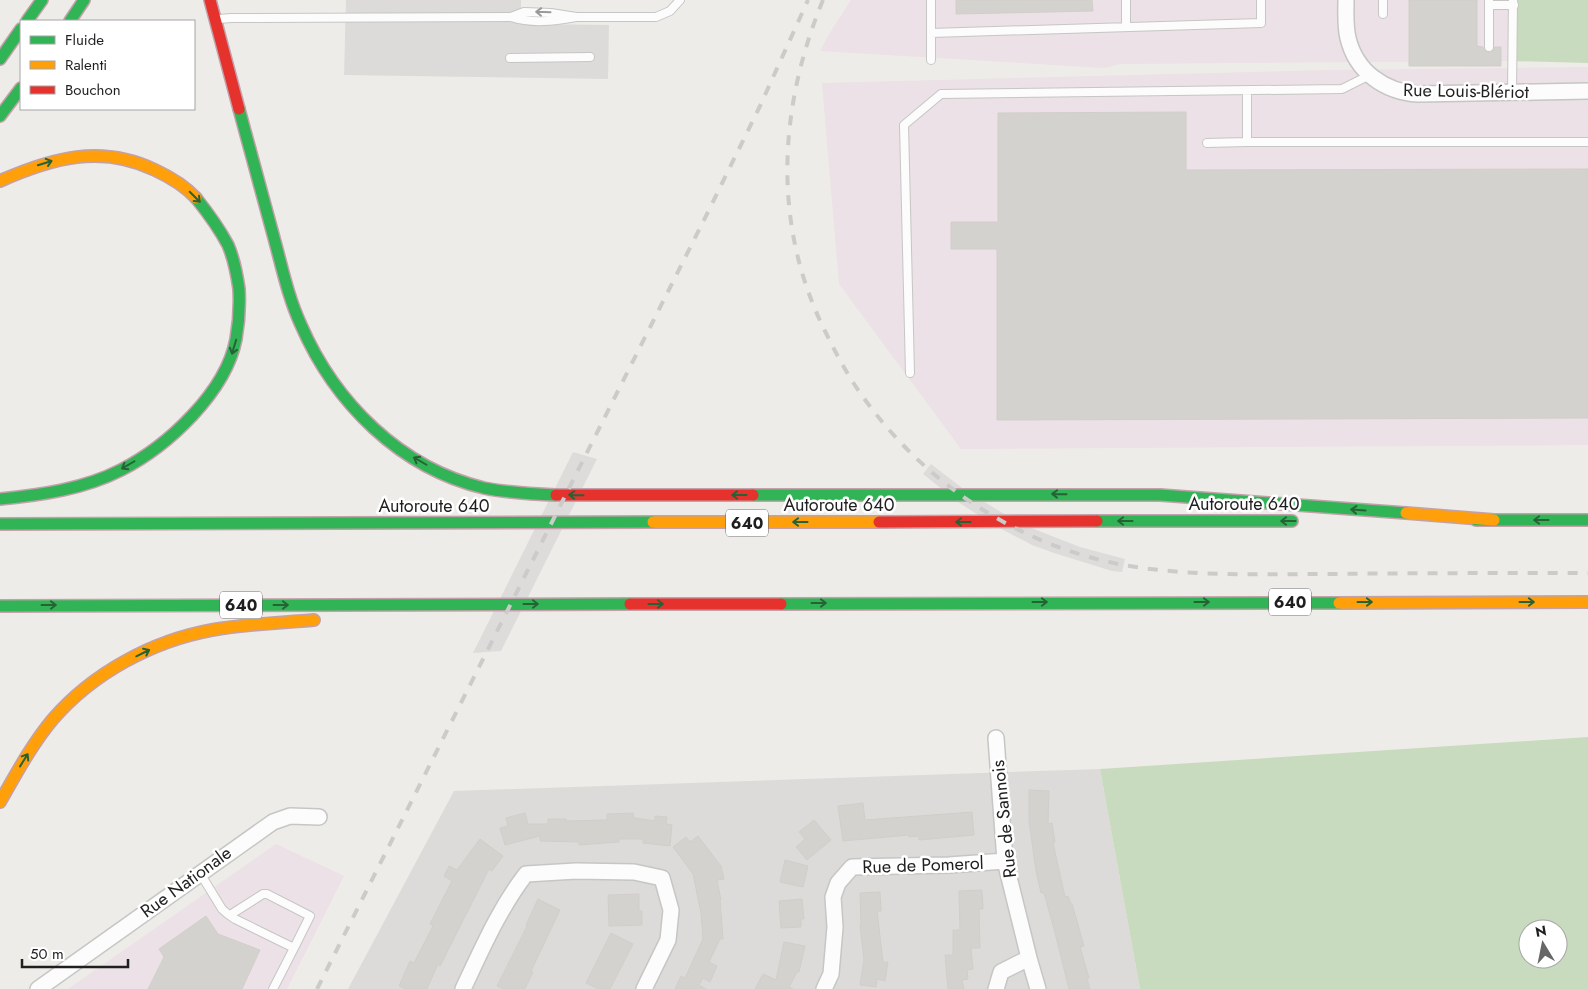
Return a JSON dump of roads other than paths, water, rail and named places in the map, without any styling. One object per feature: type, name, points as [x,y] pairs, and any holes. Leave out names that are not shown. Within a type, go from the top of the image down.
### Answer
[{"type":"highway","points":[[28,20],[42,0]]},
{"type":"highway","points":[[71,20],[84,0]]},
{"type":"highway","points":[[210,0],[284,276],[301,327],[312,349],[324,370],[343,396],[378,433],[423,463],[453,478],[498,490],[558,495],[1048,494],[1160,496],[1494,520]]},
{"type":"highway","points":[[0,59],[20,30]]},
{"type":"highway","points":[[0,116],[20,89]]},
{"type":"highway","points":[[0,181],[48,162],[76,156],[99,155],[145,164],[182,185],[209,213],[224,234],[234,259],[240,299],[236,341],[225,369],[200,406],[167,438],[128,466],[96,480],[44,494],[0,499]]},
{"type":"highway","points":[[1355,521],[1588,520]]},
{"type":"highway","name":"Autoroute 640","points":[[0,524],[1305,521]]},
{"type":"highway","name":"640","points":[[0,606],[1588,602]]},
{"type":"highway","points":[[357,616],[482,604]]},
{"type":"highway","points":[[0,802],[27,756],[63,709],[88,686],[125,662],[161,645],[196,633],[328,619]]},
{"type":"street","name":"Rue Louis-Blériot","points":[[1346,0],[1346,30],[1349,44],[1356,58],[1370,75],[1389,88],[1411,93],[1588,92]]},
{"type":"street","name":"Rue de Sannois","points":[[996,738],[1005,861],[1038,989]]},
{"type":"street","name":"Rue Nationale","points":[[38,989],[256,833],[278,820],[290,816],[319,817]]},
{"type":"street","name":"Rue de Pomerol","points":[[824,989],[831,974],[835,927],[833,897],[838,883],[852,867],[948,866],[1005,861]]},
{"type":"street","points":[[463,989],[499,914],[512,892],[526,874],[576,871],[634,872],[662,878],[671,910],[668,940],[644,989]]},
{"type":"street","points":[[996,989],[1001,972],[1029,958]]},
{"type":"lane","points":[[215,21],[231,18],[511,17],[524,12],[551,13],[576,17],[656,17],[670,11],[680,0]]},
{"type":"lane","points":[[931,0],[931,60]]},
{"type":"lane","points":[[1126,0],[1126,27]]},
{"type":"lane","points":[[931,33],[1261,23],[1261,0]]},
{"type":"lane","points":[[1383,0],[1383,14]]},
{"type":"lane","points":[[1489,46],[1488,2],[1514,2],[1512,92]]},
{"type":"lane","points":[[510,58],[590,57]]},
{"type":"lane","points":[[910,373],[904,126],[941,94],[1246,91],[1342,88],[1370,75]]},
{"type":"lane","points":[[1246,91],[1247,142]]},
{"type":"lane","points":[[1207,143],[1588,142]]},
{"type":"lane","points":[[200,873],[222,909],[294,948]]},
{"type":"lane","points":[[230,915],[262,894],[267,894],[310,916],[274,989]]},
{"type":"railway","points":[[317,989],[705,218],[760,106],[808,0]]},
{"type":"railway","points":[[823,0],[808,41],[797,83],[790,125],[787,167],[789,209],[796,251],[809,292],[826,333],[840,361],[857,388],[893,435],[920,462],[950,487],[981,509],[1015,528],[1050,544],[1087,556],[1149,569],[1251,574],[1588,573]]}]
